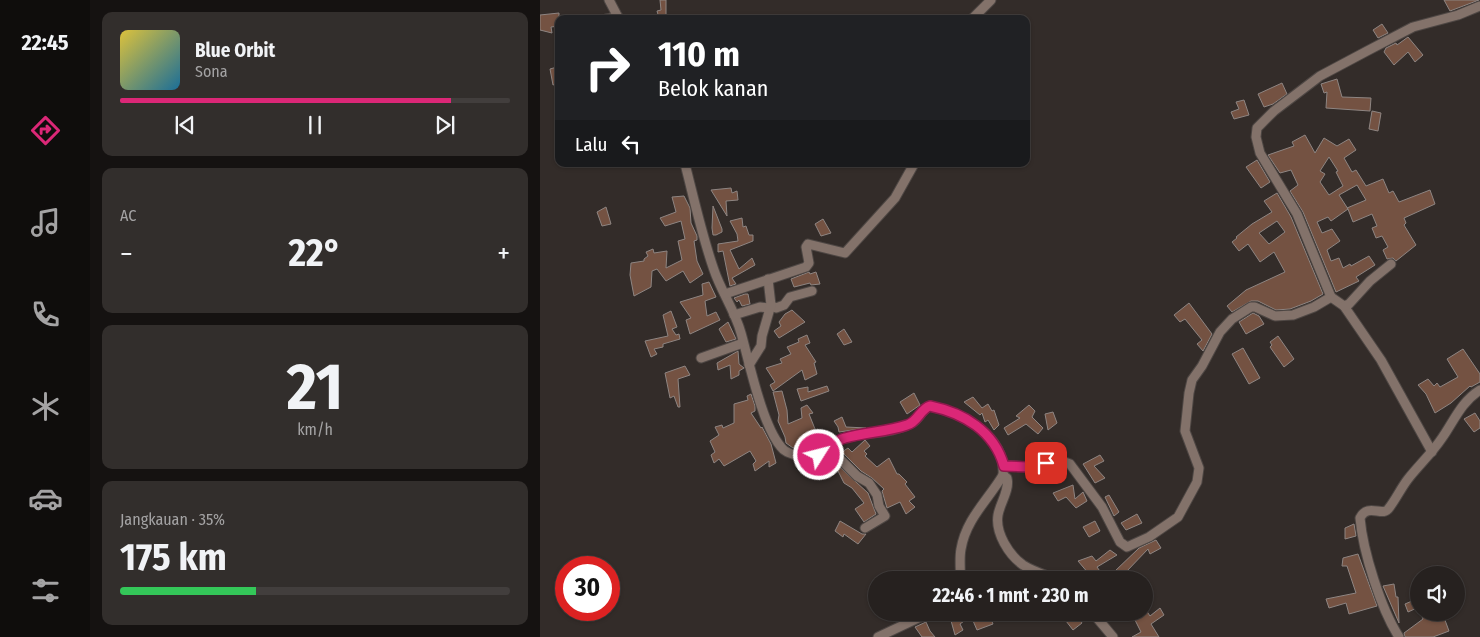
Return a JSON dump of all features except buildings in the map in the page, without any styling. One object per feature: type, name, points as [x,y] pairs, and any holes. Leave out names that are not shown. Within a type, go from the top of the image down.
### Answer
[{"type":"street","points":[[609,0],[617,15]]},
{"type":"street","points":[[976,15],[991,0]]},
{"type":"street","points":[[1432,452],[1381,360],[1344,306],[1331,297],[1297,214],[1260,153],[1256,137],[1257,128],[1274,111],[1320,76],[1366,50],[1413,27],[1458,15],[1480,6]]},
{"type":"street","points":[[686,167],[714,271],[734,315],[769,425],[782,449],[800,456],[814,456],[846,437],[876,433],[908,425],[915,421],[924,408],[930,406],[944,409],[981,427],[999,453],[1004,466],[1003,476],[974,514],[961,547],[960,571]]},
{"type":"street","points":[[725,294],[809,264],[806,247],[808,244],[845,253],[898,194],[912,167]]},
{"type":"street","points":[[1344,306],[1349,304],[1370,281],[1391,264]]},
{"type":"street","points":[[749,365],[761,346],[770,306],[768,279]]},
{"type":"street","points":[[734,315],[760,307],[782,307],[790,297],[812,292]]},
{"type":"street","points":[[1004,466],[1028,467],[1062,461],[1070,464],[1102,507],[1120,542],[1124,546],[1131,546],[1149,537],[1178,517],[1187,504],[1197,482],[1199,468],[1185,431],[1189,393],[1192,380],[1202,366],[1220,332],[1232,319],[1251,307],[1275,316],[1294,315],[1314,307],[1331,297]]},
{"type":"street","points":[[702,358],[743,343]]},
{"type":"street","points":[[1399,637],[1386,614],[1372,569],[1360,518],[1363,513],[1369,510],[1388,511],[1407,480],[1432,452],[1467,400],[1480,390]]},
{"type":"street","points":[[829,448],[857,476],[868,482],[877,495],[879,506],[885,516],[865,528]]},
{"type":"street","points":[[1003,476],[1007,478],[1008,484],[998,514],[997,525],[1010,551],[1022,564],[1035,571]]},
{"type":"street","points":[[878,637],[912,621]]},
{"type":"street","points":[[1100,621],[1113,637]]},
{"type":"route","points":[[819,455],[846,437],[876,433],[908,425],[918,418],[924,408],[930,406],[944,409],[981,427],[999,453],[1004,466],[1028,467],[1046,463]]}]
